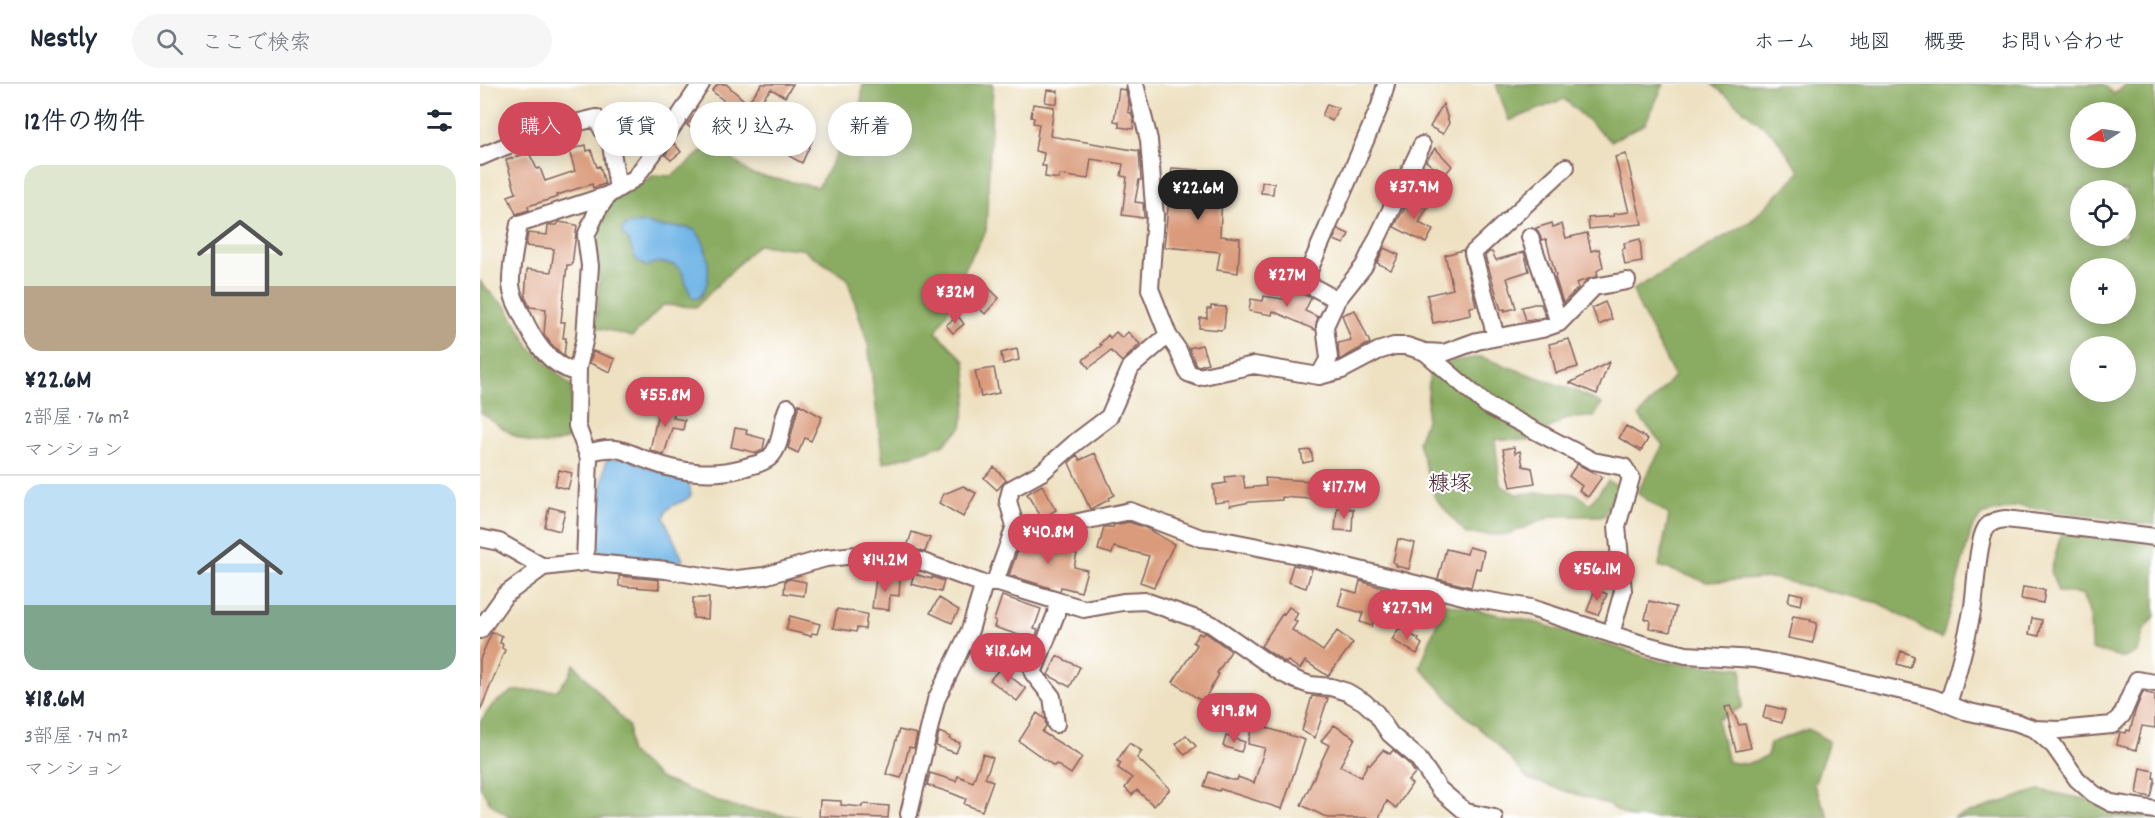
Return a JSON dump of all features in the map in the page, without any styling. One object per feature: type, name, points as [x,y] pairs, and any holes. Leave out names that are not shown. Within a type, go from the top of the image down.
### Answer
[{"type":"street","points":[[578,373],[567,370],[545,354],[533,340],[512,293],[511,282],[519,224],[613,192],[635,178],[701,84]]},
{"type":"street","points":[[1135,84],[1149,140],[1154,194],[1155,216],[1150,289],[1168,335],[1179,350],[1188,373],[1199,377],[1254,365],[1319,376],[1342,370],[1378,351],[1394,346],[1407,346],[1425,352],[1444,353],[1477,341],[1542,329],[1559,323],[1594,287],[1627,281]]},
{"type":"street","points":[[1337,300],[1304,282],[1380,106],[1386,84]]},
{"type":"street","points":[[480,157],[518,140],[559,126],[596,117],[611,145],[613,192],[597,211],[586,236],[590,266],[585,337],[578,373],[577,426],[587,453],[589,469],[585,562]]},
{"type":"street","points":[[1319,376],[1329,358],[1325,326],[1337,300],[1364,266],[1422,145]]},
{"type":"street","points":[[1496,337],[1473,253],[1566,167]]},
{"type":"street","points":[[1530,237],[1559,323]]},
{"type":"street","points":[[909,814],[936,700],[970,630],[1015,526],[1008,501],[1011,489],[1042,472],[1109,417],[1131,367],[1168,335]]},
{"type":"street","points":[[1425,352],[1488,406],[1593,461],[1624,467],[1631,478],[1617,526],[1623,591],[1611,634]]},
{"type":"street","points":[[587,453],[617,448],[677,469],[710,473],[737,469],[768,458],[777,447],[788,407]]},
{"type":"street","points":[[1015,526],[1060,526],[1130,511],[1201,538],[1308,557],[1471,598],[1531,608],[1642,644],[1686,655],[1755,659],[1799,667],[1933,698],[1965,711],[2035,729],[2059,730],[2112,725],[2122,715],[2137,680],[2155,683]]},
{"type":"street","points":[[1948,704],[1972,607],[1982,538],[1987,527],[1995,520],[2006,519],[2155,537]]},
{"type":"street","points":[[480,538],[500,542],[543,567]]},
{"type":"street","points":[[480,630],[505,595],[543,567],[585,562],[666,570],[728,580],[764,576],[826,558],[857,555],[899,556],[1084,609],[1123,602],[1145,601],[1211,624],[1280,672],[1296,680],[1347,692],[1364,702],[1376,713],[1390,734],[1418,758],[1439,789],[1467,815],[1494,818]]},
{"type":"street","points":[[1056,724],[1052,697],[1034,673],[1056,614],[1058,602]]},
{"type":"street","points":[[2035,729],[2054,746],[2076,779],[2094,795],[2111,803],[2155,810]]},
{"type":"green space","points":[[863,84],[993,84],[986,231],[968,262],[936,332],[965,361],[968,391],[962,427],[944,444],[883,463],[868,344],[847,278],[802,249],[757,245],[696,307],[663,305],[632,337],[596,327],[600,269],[594,232],[613,200],[654,175],[672,176],[696,156],[728,156],[751,174],[818,187],[835,156],[912,156],[912,102],[861,102]]},
{"type":"green space","points":[[1496,84],[1664,84],[1645,124],[1611,141],[1564,99],[1509,121]]},
{"type":"green space","points":[[1712,84],[2103,84],[2114,94],[2127,84],[2155,84],[2155,525],[2018,506],[1981,515],[1971,531],[1942,639],[1879,603],[1772,578],[1707,582],[1659,566],[1669,515],[1637,493],[1663,445],[1639,416],[1674,376],[1633,290],[1751,221],[1800,172],[1775,136]]},
{"type":"green space","points":[[480,281],[494,297],[506,306],[530,347],[571,386],[572,436],[558,442],[534,443],[523,440],[480,412]]},
{"type":"green space","points":[[1481,357],[1578,392],[1602,404],[1594,417],[1566,418],[1530,440],[1495,439],[1500,485],[1516,494],[1554,492],[1577,494],[1590,504],[1608,481],[1618,486],[1604,516],[1553,516],[1506,535],[1466,534],[1435,498],[1418,442],[1426,420],[1430,368],[1453,361]]},
{"type":"green space","points":[[2061,534],[2130,540],[2155,545],[2155,616],[2144,630],[2138,652],[2124,658],[2091,649],[2090,616],[2082,594],[2058,592],[2051,571]]},
{"type":"green space","points":[[1444,603],[1538,623],[1662,662],[1742,668],[1742,707],[1717,720],[1728,762],[1746,764],[1767,757],[1770,743],[1808,729],[1829,741],[1814,785],[1829,818],[1631,818],[1604,803],[1528,779],[1496,743],[1465,716],[1420,667]]},
{"type":"green space","points":[[574,664],[629,727],[629,751],[659,778],[733,807],[802,818],[510,818],[490,803],[480,787],[480,722],[493,704],[513,691],[557,690],[569,676]]},
{"type":"green space","points":[[2039,790],[2155,813],[2155,818],[1953,818]]},
{"type":"water","points":[[647,223],[658,227],[689,228],[700,236],[708,261],[708,278],[700,297],[694,299],[682,272],[673,265],[660,262],[646,267],[635,258],[622,230],[626,225]]},
{"type":"water","points":[[626,458],[689,484],[691,495],[668,509],[664,518],[683,560],[675,562],[600,556],[599,546],[594,545],[593,539],[598,538],[597,513],[606,461]]},
{"type":"building","points":[[718,84],[726,84],[746,102],[725,102],[712,91]]},
{"type":"building","points":[[762,84],[793,84],[785,97],[771,89],[760,102],[748,102]]},
{"type":"building","points":[[1119,89],[1126,90],[1128,112],[1131,113],[1134,122],[1133,129],[1119,127],[1119,122],[1114,121]]},
{"type":"building","points":[[1047,90],[1058,91],[1057,104],[1045,102]]},
{"type":"building","points":[[1033,104],[1054,107],[1050,136],[1139,151],[1141,180],[1139,180],[1135,202],[1143,203],[1144,218],[1122,215],[1127,177],[1121,176],[1123,164],[1091,159],[1088,179],[1059,175],[1059,179],[1045,177],[1046,166],[1042,166],[1044,153],[1035,151],[1039,124],[1033,123],[1034,118],[1031,117]]},
{"type":"building","points":[[1327,104],[1338,108],[1332,121],[1322,116]]},
{"type":"building","points":[[1443,104],[1449,123],[1443,134],[1430,127]]},
{"type":"building","points":[[586,145],[587,151],[591,150],[597,167],[600,166],[605,184],[593,188],[592,184],[557,195],[558,197],[528,206],[529,210],[516,214],[508,196],[516,193],[506,160],[519,156],[530,156],[537,169],[540,168],[545,181],[575,171],[571,156],[582,156],[582,146]]},
{"type":"building","points":[[1435,148],[1452,166],[1444,176],[1426,161]]},
{"type":"building","points":[[1626,154],[1642,224],[1589,229],[1588,218],[1629,212],[1615,157]]},
{"type":"building","points":[[789,156],[805,156],[802,163]]},
{"type":"building","points":[[1172,168],[1199,170],[1197,195],[1222,196],[1220,236],[1240,238],[1238,273],[1217,270],[1220,252],[1164,247]]},
{"type":"building","points":[[1262,182],[1274,183],[1273,194],[1261,193]]},
{"type":"building","points":[[1412,195],[1429,204],[1419,223],[1433,230],[1426,243],[1394,227]]},
{"type":"building","points":[[559,222],[577,225],[572,265],[567,265],[561,322],[565,322],[564,356],[544,334],[546,309],[530,307],[525,297],[527,269],[551,272],[554,249],[526,246],[528,233],[547,235],[548,225],[557,225]]},
{"type":"building","points":[[1552,223],[1553,227],[1562,224],[1566,238],[1587,233],[1591,251],[1599,249],[1603,267],[1597,271],[1598,276],[1576,283],[1578,288],[1563,303],[1546,239],[1542,240],[1536,228]]},
{"type":"building","points":[[1338,229],[1349,234],[1344,244],[1334,240]]},
{"type":"building","points":[[1640,239],[1642,262],[1625,265],[1622,249],[1625,248],[1624,243]]},
{"type":"building","points":[[1384,248],[1399,255],[1391,270],[1377,263]]},
{"type":"building","points":[[1463,250],[1476,306],[1470,307],[1471,315],[1433,323],[1427,295],[1453,289],[1445,255]]},
{"type":"building","points":[[1492,252],[1496,260],[1524,252],[1529,271],[1507,278],[1516,308],[1501,310],[1485,256]]},
{"type":"building","points":[[982,284],[999,298],[985,314],[969,298]]},
{"type":"building","points":[[1294,290],[1311,298],[1305,311],[1318,317],[1315,330],[1273,311],[1272,315],[1249,311],[1251,299],[1263,301],[1264,296],[1289,300]]},
{"type":"building","points":[[1605,302],[1612,319],[1599,325],[1592,308]]},
{"type":"building","points":[[1541,304],[1546,317],[1526,321],[1522,307]]},
{"type":"building","points":[[1211,306],[1226,307],[1224,328],[1221,330],[1199,328],[1200,318],[1207,318],[1207,309],[1211,309]]},
{"type":"building","points":[[1355,310],[1370,343],[1339,360],[1338,343],[1351,340],[1342,315]]},
{"type":"building","points":[[958,316],[964,324],[953,333],[946,325]]},
{"type":"building","points":[[1116,332],[1122,338],[1128,332],[1140,344],[1122,362],[1111,351],[1089,368],[1083,360],[1102,345],[1100,344],[1108,335],[1110,338]]},
{"type":"building","points":[[1569,339],[1578,367],[1556,373],[1549,344]]},
{"type":"building","points":[[1202,345],[1208,363],[1199,366],[1196,365],[1189,348]]},
{"type":"building","points":[[1017,349],[1019,360],[1003,364],[1001,353]]},
{"type":"building","points":[[593,351],[615,359],[610,372],[590,363]]},
{"type":"building","points":[[1609,362],[1597,394],[1570,383]]},
{"type":"building","points":[[994,368],[999,393],[981,397],[975,371]]},
{"type":"building","points":[[660,403],[676,407],[673,418],[685,420],[683,430],[672,428],[664,455],[650,450]]},
{"type":"building","points":[[799,404],[822,417],[811,441],[805,438],[798,453],[788,448]]},
{"type":"building","points":[[1626,426],[1648,439],[1641,451],[1619,438]]},
{"type":"building","points":[[735,428],[747,430],[746,434],[765,439],[763,449],[757,453],[731,447]]},
{"type":"building","points":[[1514,447],[1515,453],[1520,451],[1523,466],[1532,468],[1535,483],[1511,487],[1503,449]]},
{"type":"building","points":[[1311,450],[1313,461],[1303,463],[1301,451]]},
{"type":"building","points":[[1095,453],[1114,495],[1090,509],[1069,463],[1077,455],[1080,460]]},
{"type":"building","points":[[1577,464],[1602,477],[1588,497],[1579,490],[1582,486],[1569,476]]},
{"type":"building","points":[[994,467],[1006,480],[997,490],[984,478]]},
{"type":"building","points":[[559,470],[572,473],[568,489],[555,486]]},
{"type":"building","points":[[1243,475],[1245,488],[1266,486],[1265,478],[1326,482],[1325,500],[1282,497],[1282,500],[1230,506],[1229,501],[1215,503],[1213,485],[1226,483],[1225,477]]},
{"type":"building","points":[[1042,485],[1056,510],[1046,516],[1040,516],[1027,494]]},
{"type":"building","points":[[963,486],[976,493],[963,517],[939,503],[944,494]]},
{"type":"building","points":[[549,507],[565,511],[560,531],[545,527]]},
{"type":"building","points":[[1337,508],[1353,509],[1352,531],[1335,530]]},
{"type":"building","points":[[1129,522],[1146,528],[1174,544],[1154,587],[1140,582],[1149,556],[1114,547],[1112,554],[1098,550],[1104,527]]},
{"type":"building","points":[[912,532],[930,538],[925,552],[907,547]]},
{"type":"building","points":[[1048,537],[1063,537],[1060,549],[1077,554],[1074,567],[1087,570],[1081,592],[1061,587],[1060,591],[1009,575],[1022,539],[1046,545]]},
{"type":"building","points":[[1398,539],[1415,543],[1409,569],[1396,566],[1393,562]]},
{"type":"building","points":[[1469,547],[1484,551],[1480,569],[1476,568],[1471,587],[1438,579],[1446,549],[1467,554]]},
{"type":"building","points":[[1293,565],[1312,569],[1306,588],[1288,582]]},
{"type":"building","points":[[914,574],[944,581],[941,592],[911,584]]},
{"type":"building","points":[[619,576],[659,580],[659,589],[619,586]]},
{"type":"building","points":[[876,578],[900,580],[899,596],[890,595],[889,610],[872,608]]},
{"type":"building","points":[[790,579],[806,582],[804,596],[784,593],[785,581]]},
{"type":"building","points":[[1360,581],[1416,598],[1410,620],[1377,608],[1372,626],[1360,622],[1363,613],[1338,606],[1343,589],[1357,593]]},
{"type":"building","points":[[2023,587],[2045,590],[2043,603],[2021,599]]},
{"type":"building","points":[[1595,589],[1607,594],[1598,615],[1587,611]]},
{"type":"building","points":[[1790,592],[1803,595],[1801,605],[1788,602]]},
{"type":"building","points":[[1002,596],[1041,609],[1034,629],[1038,630],[1034,640],[994,627]]},
{"type":"building","points":[[693,598],[709,598],[708,619],[693,618]]},
{"type":"building","points":[[939,598],[959,610],[952,623],[930,613]]},
{"type":"building","points":[[1649,601],[1676,607],[1670,632],[1649,628],[1650,620],[1645,619]]},
{"type":"building","points":[[1289,607],[1298,613],[1294,620],[1297,622],[1292,630],[1323,651],[1337,631],[1353,643],[1328,676],[1305,661],[1300,669],[1288,661],[1286,663],[1261,646]]},
{"type":"building","points":[[837,609],[867,614],[865,629],[857,628],[856,632],[833,628]]},
{"type":"building","points":[[790,616],[820,624],[817,634],[812,633],[811,636],[786,630]]},
{"type":"building","points":[[1793,616],[1811,619],[1810,621],[1817,623],[1813,643],[1788,638]]},
{"type":"building","points":[[2032,618],[2042,620],[2039,636],[2029,634]]},
{"type":"building","points":[[1399,628],[1419,639],[1418,641],[1422,644],[1417,654],[1392,640]]},
{"type":"building","points":[[492,632],[502,636],[500,643],[503,644],[502,648],[505,650],[480,711],[480,659]]},
{"type":"building","points":[[1199,633],[1202,635],[1206,633],[1231,651],[1203,702],[1173,682],[1197,645],[1193,642]]},
{"type":"building","points":[[1901,651],[1914,656],[1910,668],[1897,664]]},
{"type":"building","points":[[1057,656],[1080,667],[1070,687],[1048,675]]},
{"type":"building","points":[[1000,668],[1026,689],[1017,701],[990,680]]},
{"type":"building","points":[[2143,692],[2155,695],[2155,728],[2142,726],[2136,750],[2117,745],[2120,732],[2130,731]]},
{"type":"building","points":[[1312,696],[1328,698],[1315,738],[1302,731]]},
{"type":"building","points":[[1766,705],[1785,710],[1782,723],[1763,718]]},
{"type":"building","points":[[1730,706],[1739,725],[1745,724],[1751,748],[1736,751],[1725,707]]},
{"type":"building","points":[[1037,713],[1045,719],[1046,726],[1042,732],[1082,757],[1071,774],[1056,764],[1054,766],[1019,741]]},
{"type":"building","points":[[1253,721],[1267,724],[1267,728],[1305,740],[1282,809],[1204,786],[1209,772],[1231,780],[1237,780],[1238,777],[1254,783],[1265,748],[1248,744]]},
{"type":"building","points":[[1334,725],[1355,738],[1340,766],[1361,777],[1368,763],[1370,765],[1383,750],[1390,754],[1393,750],[1410,765],[1415,773],[1408,781],[1412,784],[1396,808],[1387,801],[1379,818],[1328,818],[1301,805],[1329,745],[1321,741]]},
{"type":"building","points":[[899,730],[917,734],[914,748],[909,747],[901,778],[886,774]]},
{"type":"building","points":[[939,732],[960,743],[956,753],[936,746]]},
{"type":"building","points":[[1186,735],[1196,746],[1185,755],[1176,744]]},
{"type":"building","points":[[1226,736],[1245,742],[1241,752],[1223,746]]},
{"type":"building","points":[[1129,743],[1142,751],[1137,758],[1170,789],[1154,806],[1137,790],[1132,795],[1125,788],[1132,778],[1118,768],[1121,763],[1117,761]]},
{"type":"building","points":[[983,754],[993,758],[985,778],[993,781],[982,811],[964,804],[966,799],[927,785],[930,773],[956,781],[958,776],[973,782]]},
{"type":"building","points":[[2141,768],[2154,771],[2155,781],[2151,797],[2137,794]]},
{"type":"building","points":[[820,800],[841,801],[841,805],[862,807],[863,804],[889,806],[888,818],[819,816]]},
{"type":"district","name":"糠塚","points":[[1450,485]]}]
